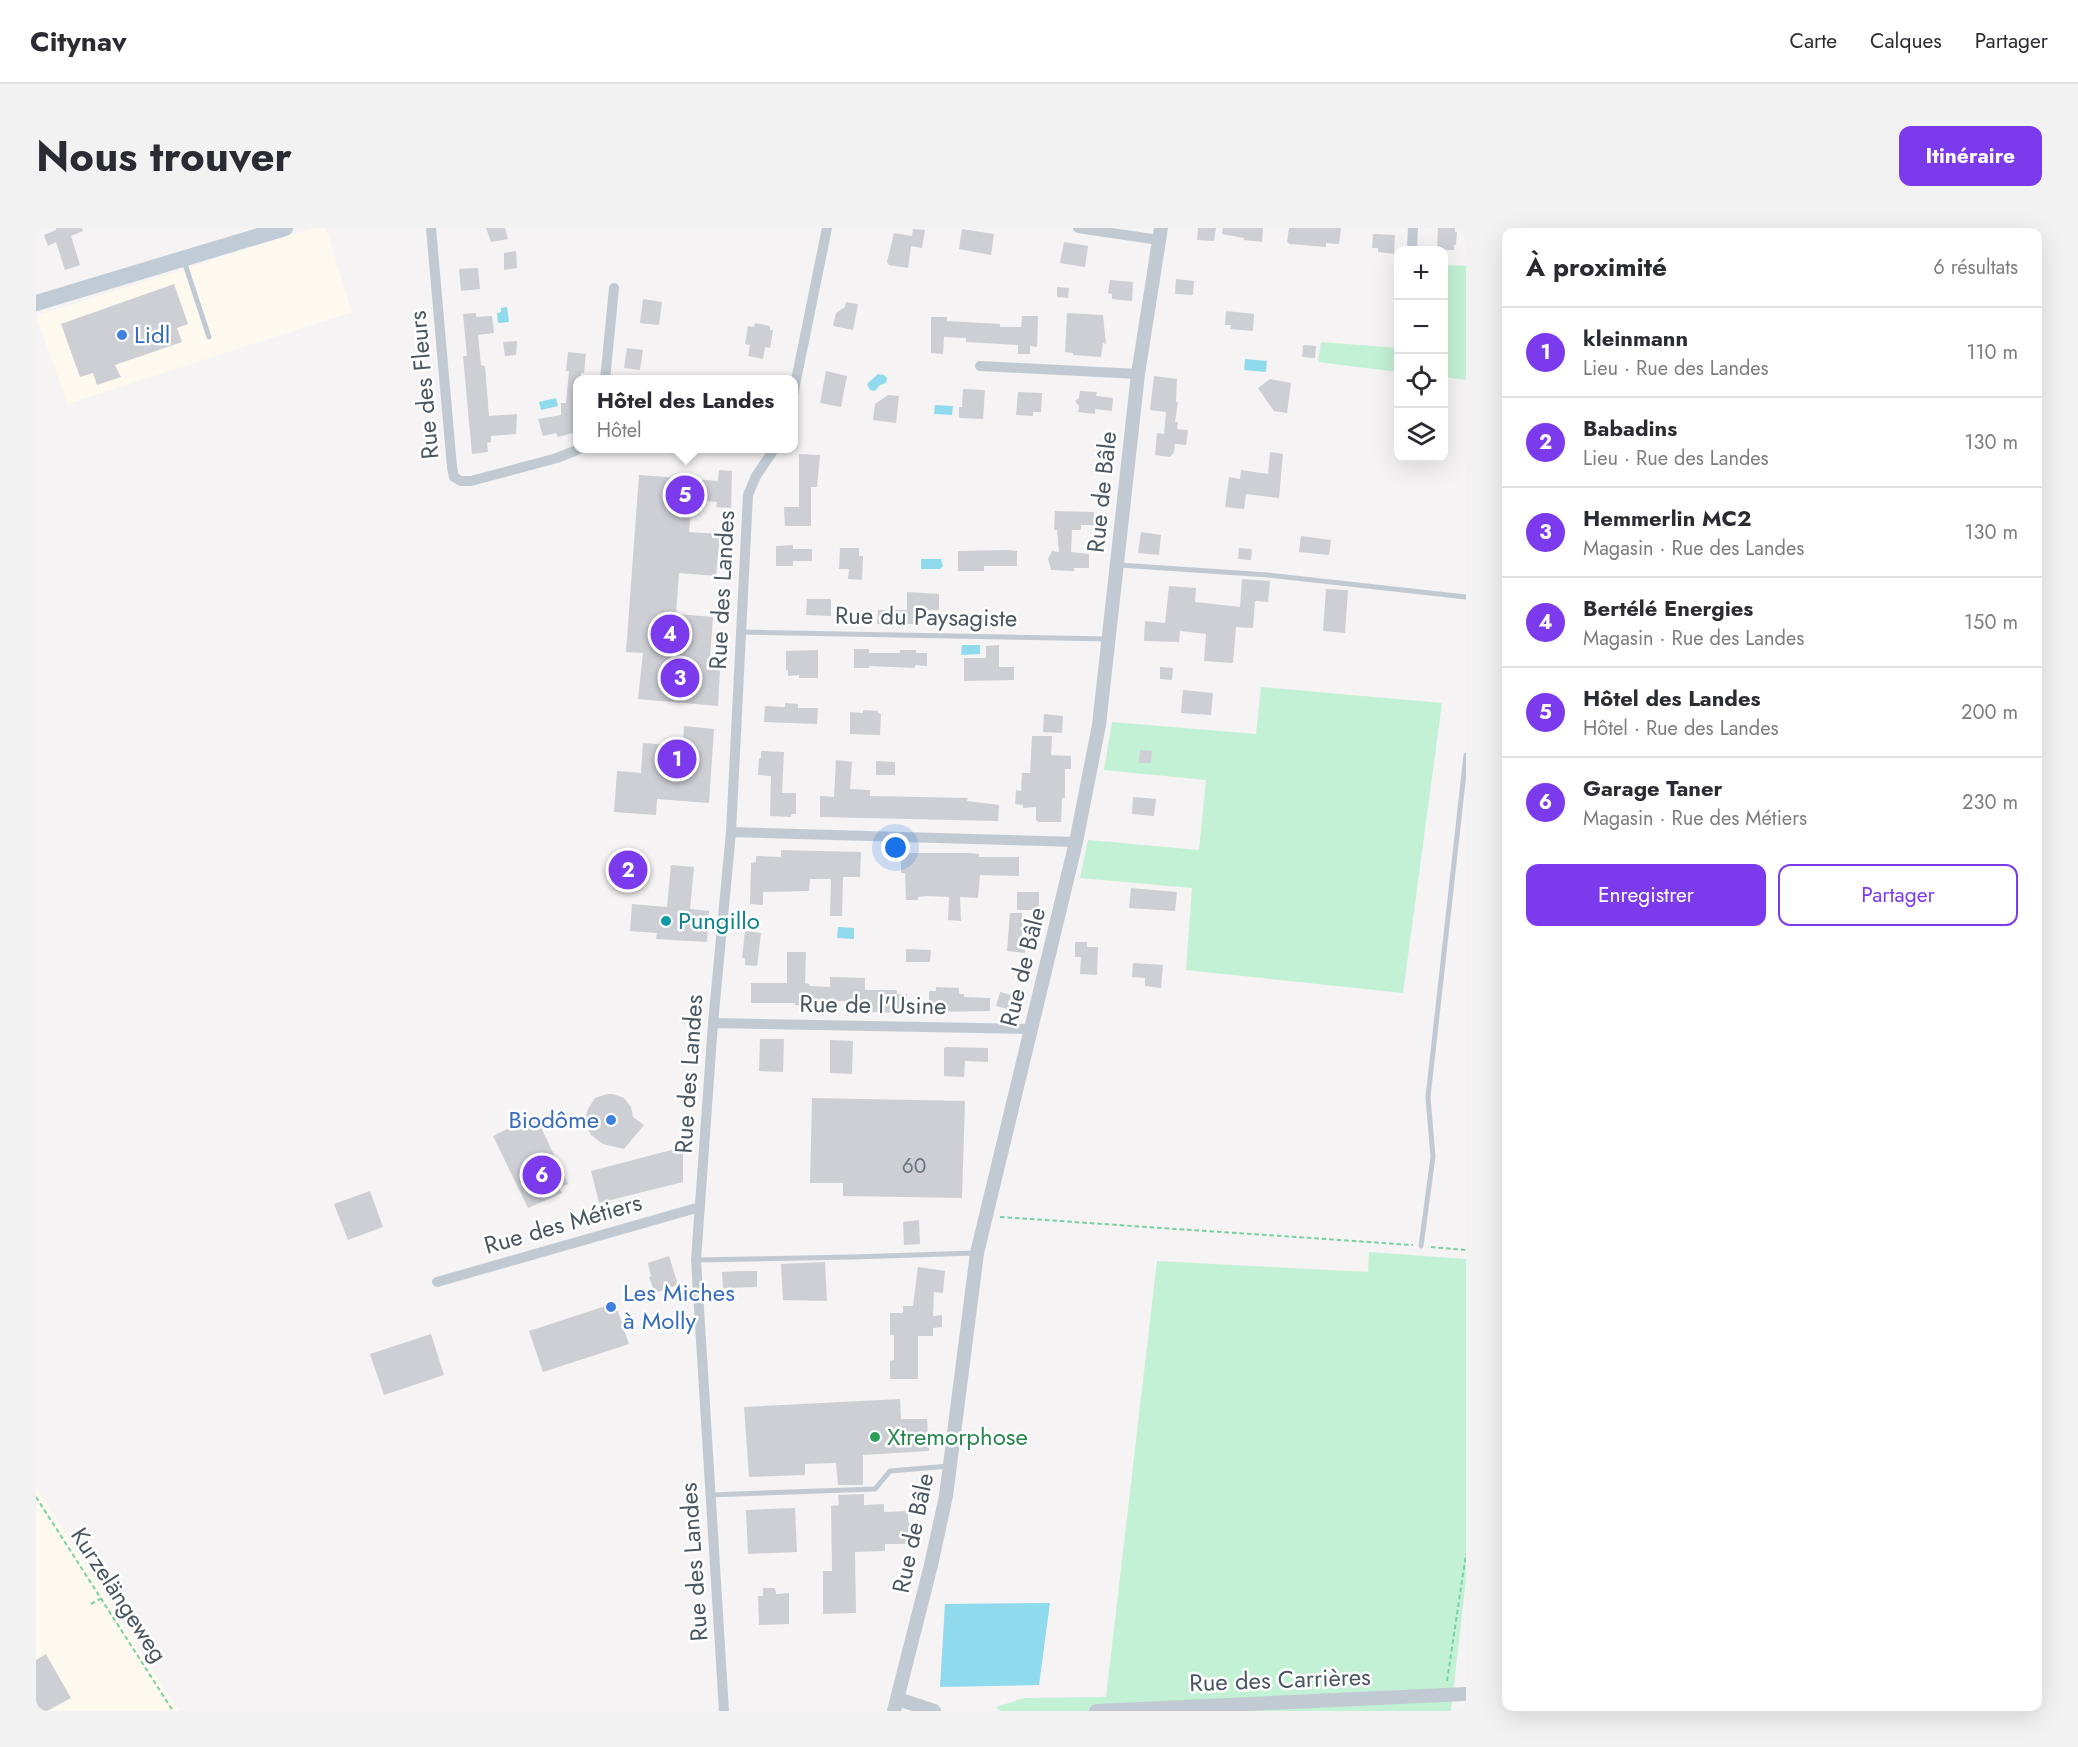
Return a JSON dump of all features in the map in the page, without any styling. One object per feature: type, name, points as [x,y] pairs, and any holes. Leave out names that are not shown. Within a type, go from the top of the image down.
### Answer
[{"type":"main road","points":[[36,303],[285,228]]},
{"type":"street","name":"Rue des Fleurs","points":[[430,228],[454,477],[461,481],[471,481],[573,452]]},
{"type":"street","points":[[797,375],[827,228]]},
{"type":"street","points":[[1078,228],[1160,234]]},
{"type":"street","points":[[1412,246],[1413,228]]},
{"type":"street","name":"Rue de Bâle","points":[[896,1705],[931,1565],[950,1466],[976,1253],[1076,842],[1099,725],[1138,374],[1160,234]]},
{"type":"street","points":[[605,375],[614,288]]},
{"type":"street","points":[[980,366],[1138,374]]},
{"type":"street","name":"Rue des Landes","points":[[724,1711],[696,1260],[713,1023],[731,832],[748,495],[756,476],[772,453]]},
{"type":"street","points":[[731,832],[1076,842]]},
{"type":"street","name":"Rue de l'Usine","points":[[713,1023],[1031,1029]]},
{"type":"street","name":"Rue des Métiers","points":[[436,1282],[700,1207]]},
{"type":"street","name":"Rue des Carrières","points":[[1096,1711],[1466,1694]]},
{"type":"street","points":[[896,1705],[934,1711]]},
{"type":"lane","points":[[183,260],[208,337]]},
{"type":"lane","points":[[1117,565],[1268,575],[1466,597]]},
{"type":"lane","name":"Rue du Paysagiste","points":[[742,632],[1109,639]]},
{"type":"lane","points":[[1421,1246],[1433,1157],[1428,1097],[1466,754]]},
{"type":"lane","points":[[696,1260],[976,1253]]},
{"type":"lane","points":[[710,1495],[875,1489],[890,1471],[950,1466]]},
{"type":"path","points":[[985,1215],[1466,1250]]},
{"type":"path","name":"Kurzelängeweg","points":[[36,1497],[173,1711]]},
{"type":"path","points":[[1445,1696],[1466,1554]]},
{"type":"path","points":[[91,1604],[102,1598]]},
{"type":"shaded area","points":[[313,228],[326,228],[352,312],[68,404],[36,316]]},
{"type":"shaded area","points":[[36,1487],[59,1523],[179,1711],[36,1711]]},
{"type":"green space","points":[[1448,265],[1466,266],[1466,380],[1448,378]]},
{"type":"green space","points":[[1321,342],[1394,348],[1394,372],[1318,362]]},
{"type":"green space","points":[[1261,687],[1442,703],[1403,993],[1186,970],[1192,888],[1080,878],[1088,840],[1199,850],[1206,780],[1104,770],[1112,722],[1256,734]]},
{"type":"green space","points":[[1369,1252],[1466,1259],[1466,1580],[1451,1711],[1000,1711],[996,1707],[1024,1698],[1106,1697],[1157,1261],[1368,1272]]},
{"type":"water","points":[[507,307],[509,322],[498,323],[497,313],[501,312],[501,308]]},
{"type":"water","points":[[1245,359],[1267,361],[1266,372],[1244,370]]},
{"type":"water","points":[[878,374],[887,378],[886,383],[880,385],[875,391],[870,390],[867,384]]},
{"type":"water","points":[[556,398],[558,406],[541,410],[539,402]]},
{"type":"water","points":[[935,405],[953,406],[952,415],[934,414]]},
{"type":"water","points":[[921,559],[941,559],[943,566],[940,569],[921,569]]},
{"type":"water","points":[[962,645],[980,645],[980,654],[961,655]]},
{"type":"water","points":[[838,927],[854,928],[854,939],[837,938]]},
{"type":"water","points":[[1050,1603],[1039,1685],[940,1687],[945,1604]]},
{"type":"building","points":[[56,228],[82,228],[83,231],[71,236],[80,265],[65,270],[56,242],[48,246],[44,235]]},
{"type":"building","points":[[486,228],[505,228],[508,239],[491,242]]},
{"type":"building","points":[[1198,228],[1216,228],[1214,241],[1197,240]]},
{"type":"building","points":[[1223,228],[1263,228],[1262,242],[1222,234]]},
{"type":"building","points":[[1289,228],[1341,228],[1339,244],[1326,243],[1326,247],[1290,244],[1287,242]]},
{"type":"building","points":[[1438,228],[1455,228],[1457,232],[1454,250],[1448,250],[1448,246],[1437,246]]},
{"type":"building","points":[[913,229],[925,230],[922,248],[911,246],[908,268],[889,265],[887,262],[894,233],[912,236]]},
{"type":"building","points":[[962,229],[994,234],[991,255],[959,249]]},
{"type":"building","points":[[1373,234],[1395,235],[1394,254],[1378,252],[1378,248],[1372,248]]},
{"type":"building","points":[[1064,242],[1088,246],[1085,267],[1060,263]]},
{"type":"building","points":[[516,251],[517,268],[504,270],[504,253]]},
{"type":"building","points":[[478,268],[480,289],[461,291],[459,269]]},
{"type":"building","points":[[1176,279],[1194,281],[1193,295],[1175,294]]},
{"type":"building","points":[[1110,280],[1133,282],[1132,301],[1112,299],[1112,294],[1108,293]]},
{"type":"building","name":"Lidl","points":[[174,284],[188,324],[177,328],[182,342],[115,365],[121,377],[97,385],[93,373],[80,377],[61,324]]},
{"type":"building","points":[[1057,287],[1069,288],[1068,298],[1057,297]]},
{"type":"building","points":[[643,299],[662,302],[659,325],[640,323]]},
{"type":"building","points":[[846,302],[858,304],[853,330],[833,326],[836,313],[845,307]]},
{"type":"building","points":[[1226,311],[1254,314],[1253,331],[1230,329],[1231,325],[1225,325]]},
{"type":"building","points":[[476,313],[476,317],[492,316],[494,333],[478,335],[481,365],[485,366],[489,416],[517,414],[516,434],[491,436],[491,442],[487,443],[488,452],[472,454],[463,356],[467,356],[463,314]]},
{"type":"building","points":[[1067,313],[1103,315],[1106,344],[1103,343],[1101,357],[1073,355],[1073,353],[1065,352]]},
{"type":"building","points":[[1022,316],[1038,316],[1037,347],[1030,346],[1030,354],[1018,354],[1018,345],[966,342],[966,338],[944,337],[943,354],[931,353],[931,317],[947,317],[947,321],[1000,324],[1000,327],[1021,327]]},
{"type":"building","points":[[755,323],[770,326],[770,330],[773,330],[770,348],[765,347],[763,359],[748,356],[750,345],[745,344],[748,326],[754,327]]},
{"type":"building","points":[[517,341],[516,355],[505,356],[503,342]]},
{"type":"building","points":[[1303,345],[1316,346],[1315,358],[1302,357]]},
{"type":"building","points":[[627,348],[643,350],[640,370],[624,368]]},
{"type":"building","points":[[568,352],[586,354],[584,373],[573,375],[573,433],[558,437],[556,433],[543,436],[538,419],[561,415],[561,403],[566,403],[569,371],[566,371]]},
{"type":"building","points":[[826,371],[847,376],[841,407],[820,403]]},
{"type":"building","points":[[1154,376],[1177,379],[1176,402],[1178,402],[1175,422],[1178,422],[1177,429],[1188,430],[1186,445],[1175,444],[1174,452],[1170,457],[1155,455],[1157,433],[1164,434],[1166,412],[1150,410]]},
{"type":"building","points":[[1270,379],[1291,383],[1287,413],[1274,411],[1258,388]]},
{"type":"building","points":[[963,389],[985,390],[983,419],[959,418]]},
{"type":"building","points":[[1080,391],[1097,392],[1096,396],[1113,398],[1112,411],[1095,409],[1095,414],[1078,412],[1079,406],[1075,401],[1079,398]]},
{"type":"building","points":[[1018,392],[1042,393],[1041,412],[1033,412],[1033,416],[1016,415]]},
{"type":"building","points":[[888,395],[899,396],[896,423],[873,420],[875,404]]},
{"type":"building","points":[[1270,452],[1283,454],[1279,498],[1246,494],[1244,509],[1225,507],[1229,477],[1240,479],[1241,470],[1268,474]]},
{"type":"building","points":[[799,454],[820,455],[817,487],[811,487],[811,526],[785,526],[784,507],[799,507]]},
{"type":"building","points":[[719,470],[732,471],[731,508],[716,507],[717,502],[692,500],[689,532],[720,534],[716,576],[679,573],[676,614],[713,617],[709,669],[720,670],[718,706],[638,699],[643,653],[626,652],[639,475],[718,481]]},
{"type":"building","points":[[1055,511],[1094,512],[1094,525],[1081,525],[1081,530],[1072,530],[1071,552],[1089,554],[1089,568],[1074,568],[1074,571],[1051,570],[1048,559],[1052,551],[1059,552],[1057,530],[1054,530]]},
{"type":"building","points":[[1141,532],[1161,535],[1159,555],[1138,553]]},
{"type":"building","points":[[1301,536],[1331,540],[1329,555],[1299,552]]},
{"type":"building","points":[[793,545],[793,549],[812,549],[812,561],[793,561],[793,566],[776,566],[776,546]]},
{"type":"building","points":[[840,548],[859,548],[859,556],[863,556],[862,580],[848,579],[849,569],[839,569]]},
{"type":"building","points":[[1239,548],[1252,549],[1251,560],[1238,559]]},
{"type":"building","points":[[958,551],[1017,551],[1017,566],[984,566],[984,571],[958,571]]},
{"type":"building","points":[[1242,579],[1270,581],[1268,602],[1255,601],[1253,628],[1236,627],[1233,663],[1204,661],[1206,634],[1180,631],[1179,642],[1144,641],[1145,621],[1165,623],[1169,586],[1196,588],[1195,602],[1240,607]]},
{"type":"building","points":[[1326,589],[1348,590],[1345,633],[1323,631]]},
{"type":"building","points":[[907,592],[939,594],[939,610],[920,610],[920,624],[877,624],[878,610],[907,610]]},
{"type":"building","points":[[807,599],[831,599],[831,616],[806,615]]},
{"type":"building","points":[[999,645],[999,667],[1014,667],[1014,680],[964,681],[964,658],[986,658],[986,646]]},
{"type":"building","points":[[854,649],[869,649],[869,653],[900,653],[900,650],[916,650],[916,653],[927,653],[927,666],[854,668]]},
{"type":"building","points":[[818,650],[818,678],[788,676],[786,651]]},
{"type":"building","points":[[1160,667],[1173,668],[1172,680],[1160,679]]},
{"type":"building","points":[[1183,690],[1213,693],[1211,715],[1181,713]]},
{"type":"building","points":[[785,703],[798,704],[798,708],[818,708],[817,724],[764,722],[765,706],[785,707]]},
{"type":"building","points":[[863,710],[878,711],[881,714],[880,735],[850,734],[850,712],[863,713]]},
{"type":"building","points":[[1044,714],[1063,716],[1062,733],[1043,732]]},
{"type":"building","points":[[684,726],[714,729],[709,803],[657,799],[656,815],[614,812],[617,771],[641,773],[643,743],[683,746]]},
{"type":"building","points":[[1032,736],[1052,736],[1051,755],[1071,756],[1071,769],[1065,769],[1065,798],[1062,798],[1061,822],[1039,822],[1036,820],[1036,807],[1023,808],[1023,805],[1015,804],[1016,790],[1021,791],[1022,773],[1030,773]]},
{"type":"building","points":[[1140,750],[1152,751],[1151,763],[1139,763]]},
{"type":"building","points":[[761,751],[784,752],[782,793],[796,793],[796,814],[791,814],[791,817],[770,816],[771,776],[758,775]]},
{"type":"building","points":[[836,760],[852,762],[850,789],[870,790],[870,796],[968,798],[967,801],[999,805],[998,821],[820,817],[820,796],[834,797]]},
{"type":"building","points":[[876,761],[895,762],[895,775],[876,775]]},
{"type":"building","points":[[1133,797],[1156,799],[1154,816],[1132,814]]},
{"type":"building","points":[[781,850],[861,852],[860,877],[843,877],[842,916],[830,916],[831,879],[810,879],[809,891],[763,892],[763,905],[750,904],[751,863],[756,862],[756,856],[781,857]]},
{"type":"building","points":[[623,852],[641,853],[641,858],[645,859],[643,887],[621,885],[621,876],[611,875],[612,864],[622,865]]},
{"type":"building","points":[[901,853],[968,853],[979,854],[979,857],[1019,857],[1019,876],[980,875],[978,898],[960,897],[961,921],[948,920],[949,897],[926,896],[918,897],[918,900],[906,900],[905,873],[901,873]]},
{"type":"building","name":"Pungillo","points":[[671,865],[694,867],[690,909],[709,911],[707,942],[656,939],[657,933],[630,931],[632,904],[667,907]]},
{"type":"building","points":[[1131,888],[1177,892],[1175,911],[1129,908]]},
{"type":"building","points":[[1017,892],[1039,892],[1039,910],[1017,910]]},
{"type":"building","points":[[1010,913],[1022,913],[1022,935],[1027,935],[1025,953],[1007,951]]},
{"type":"building","points":[[745,931],[761,933],[757,966],[745,965],[745,958],[742,958]]},
{"type":"building","points":[[1075,942],[1087,942],[1087,947],[1098,947],[1097,975],[1080,974],[1081,957],[1075,957]]},
{"type":"building","points":[[906,949],[931,950],[930,962],[906,962]]},
{"type":"building","points":[[787,952],[806,952],[805,983],[810,986],[830,987],[830,977],[865,978],[865,990],[897,990],[897,994],[907,994],[906,1013],[870,1012],[870,1002],[814,1000],[815,1006],[795,1005],[795,1003],[751,1003],[751,983],[787,983]]},
{"type":"building","points":[[1133,963],[1163,965],[1161,988],[1145,986],[1145,978],[1132,977]]},
{"type":"building","points":[[936,987],[959,988],[959,994],[964,994],[964,997],[990,998],[990,1011],[929,1012],[929,991],[936,991]]},
{"type":"building","points":[[1000,992],[1015,996],[1011,1010],[996,1006]]},
{"type":"building","points":[[760,1039],[784,1039],[783,1072],[759,1071]]},
{"type":"building","points":[[830,1040],[853,1041],[852,1074],[830,1073]]},
{"type":"building","points":[[944,1048],[988,1048],[988,1062],[965,1061],[964,1077],[944,1076]]},
{"type":"building","name":"Biodôme","points":[[607,1094],[624,1098],[631,1107],[633,1117],[644,1125],[624,1149],[603,1144],[591,1135],[588,1129],[586,1116],[588,1109],[595,1098]]},
{"type":"building","points":[[812,1098],[965,1101],[962,1198],[843,1196],[843,1183],[810,1183]]},
{"type":"building","points":[[535,1115],[568,1184],[559,1188],[562,1193],[528,1208],[493,1136]]},
{"type":"building","points":[[683,1147],[683,1182],[599,1203],[591,1171]]},
{"type":"building","points":[[370,1191],[383,1227],[348,1240],[334,1204]]},
{"type":"building","points":[[919,1220],[920,1244],[904,1245],[903,1222]]},
{"type":"building","points":[[669,1256],[678,1285],[655,1293],[649,1277],[651,1276],[648,1263]]},
{"type":"building","points":[[825,1262],[827,1301],[783,1300],[781,1264]]},
{"type":"building","points":[[918,1267],[945,1271],[943,1293],[934,1292],[933,1316],[942,1315],[942,1327],[933,1328],[933,1336],[918,1336],[918,1379],[890,1379],[890,1361],[894,1360],[894,1335],[890,1335],[890,1313],[903,1313],[903,1306],[913,1306]]},
{"type":"building","points":[[757,1271],[757,1287],[723,1288],[722,1272]]},
{"type":"building","points":[[615,1303],[629,1344],[543,1372],[529,1331]]},
{"type":"building","points":[[431,1334],[444,1375],[384,1395],[370,1354]]},
{"type":"building","points":[[900,1399],[901,1419],[927,1419],[929,1451],[863,1455],[863,1485],[838,1485],[836,1463],[805,1464],[805,1475],[749,1477],[744,1407]]},
{"type":"building","points":[[864,1494],[864,1505],[884,1504],[884,1512],[908,1511],[908,1521],[912,1527],[908,1533],[908,1544],[885,1544],[885,1551],[855,1552],[856,1613],[823,1614],[823,1571],[832,1571],[831,1506],[839,1505],[838,1495]]},
{"type":"building","points":[[795,1508],[797,1552],[748,1554],[746,1510]]},
{"type":"building","points":[[763,1588],[775,1588],[776,1594],[789,1593],[789,1624],[759,1625],[758,1596],[763,1596]]},
{"type":"building","points":[[46,1654],[71,1698],[47,1711],[36,1711],[36,1660]]},
{"type":"place","name":"Lidl","points":[[122,335]]},
{"type":"place","name":"Hôtel des Landes","points":[[685,495]]},
{"type":"place","name":"Bertélé Energies","points":[[670,634]]},
{"type":"place","name":"Hemmerlin MC2","points":[[680,678]]},
{"type":"place","name":"kleinmann","points":[[677,759]]},
{"type":"place","name":"Babadins","points":[[628,870]]},
{"type":"place","name":"Pungillo","points":[[666,921]]},
{"type":"place","name":"Biodôme","points":[[611,1120]]},
{"type":"place","name":"Garage Taner","points":[[542,1175]]},
{"type":"place","name":"Les Miches à Molly","points":[[611,1307]]},
{"type":"place","name":"Xtremorphose","points":[[875,1437]]}]
